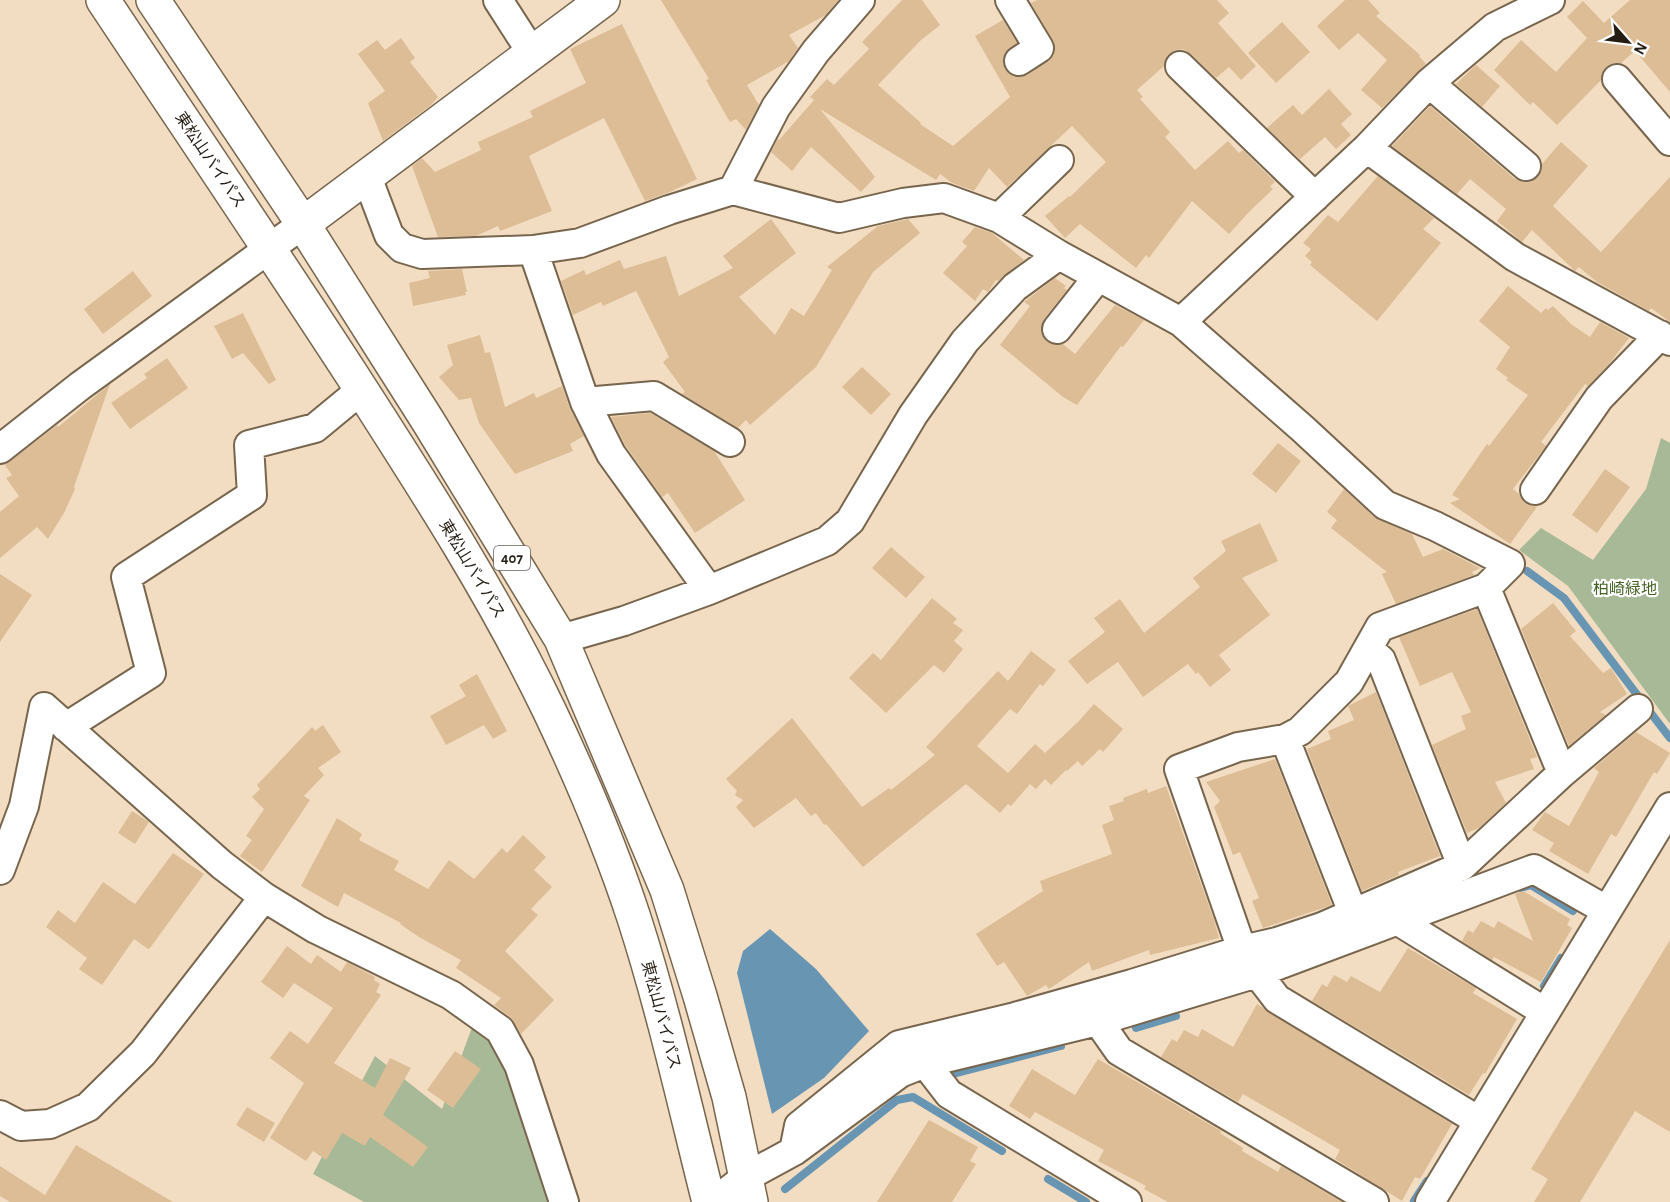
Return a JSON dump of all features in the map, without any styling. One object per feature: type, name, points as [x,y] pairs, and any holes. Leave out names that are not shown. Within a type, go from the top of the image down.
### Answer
[{"type":"main road","name":"東松山バイパス","points":[[103,0],[361,390],[485,588],[550,712],[610,853],[634,918],[670,1046],[709,1202]]},
{"type":"main road","name":"407","points":[[153,0],[303,224],[428,421],[561,639],[667,890],[729,1097],[748,1189]]},
{"type":"main road","points":[[303,224],[603,0]]},
{"type":"street","points":[[498,0],[532,53]]},
{"type":"street","points":[[733,190],[776,107],[816,51],[860,0]]},
{"type":"street","points":[[1010,0],[1039,48],[1019,61]]},
{"type":"street","points":[[1181,322],[1367,148],[1429,82],[1496,27],[1550,0]]},
{"type":"street","points":[[1180,66],[1315,197]]},
{"type":"street","points":[[1617,79],[1670,141]]},
{"type":"street","points":[[1429,82],[1526,166]]},
{"type":"street","points":[[1367,148],[1515,257],[1665,338],[1599,399],[1535,490]]},
{"type":"street","points":[[999,218],[1059,160]]},
{"type":"street","points":[[367,177],[389,235],[402,248],[422,254],[532,250],[580,243],[669,210],[733,190],[839,218],[903,203],[944,198],[999,218],[1059,255],[1181,322],[1303,429],[1385,505],[1435,526],[1510,564],[1486,588],[1380,627],[1349,682],[1300,731],[1285,739],[1238,747],[1179,769],[1250,962],[1277,999],[1479,1121]]},
{"type":"street","points":[[0,449],[80,386],[303,224]]},
{"type":"street","points":[[532,250],[585,402],[611,454],[709,590]]},
{"type":"street","points":[[561,639],[624,621],[709,590],[827,541],[850,520],[913,415],[965,341],[1015,287],[1059,255]]},
{"type":"street","points":[[1057,329],[1098,276]]},
{"type":"street","points":[[66,727],[151,673],[126,577],[252,495],[249,445],[315,429],[361,390]]},
{"type":"street","points":[[585,402],[654,396],[730,442]]},
{"type":"street","points":[[1486,588],[1562,773]]},
{"type":"street","points":[[1368,649],[1381,660],[1462,866]]},
{"type":"street","points":[[0,870],[24,806],[44,707],[222,865],[264,897],[316,929],[451,995],[500,1030],[519,1065],[564,1202]]},
{"type":"street","points":[[714,1202],[748,1189],[794,1151],[900,1073],[925,1063],[1098,1021],[1250,962],[1276,942],[1322,927],[1462,866],[1562,773],[1638,709]]},
{"type":"street","points":[[1285,739],[1353,913]]},
{"type":"street","points":[[1430,1202],[1670,807]]},
{"type":"street","points":[[1488,842],[1606,910]]},
{"type":"street","points":[[794,1151],[799,1126],[899,1045],[1250,962],[1396,920],[1534,869]]},
{"type":"street","points":[[0,1115],[21,1126],[50,1124],[88,1107],[143,1053],[264,897]]},
{"type":"street","points":[[1396,920],[1545,1012]]},
{"type":"street","points":[[1098,1021],[1119,1051],[1374,1202]]},
{"type":"street","points":[[925,1063],[949,1094],[1127,1202]]},
{"type":"green space","name":"柏崎緑地","points":[[1661,438],[1670,443],[1670,724],[1568,586],[1519,550],[1541,528],[1593,560],[1646,489]]},
{"type":"green space","points":[[474,1022],[494,1035],[554,1202],[364,1202],[313,1174],[375,1056],[442,1109]]},
{"type":"water","points":[[770,929],[816,969],[869,1031],[824,1078],[772,1114],[737,973],[743,951]]},
{"type":"building","points":[[661,0],[838,0],[826,15],[789,35],[798,48],[789,61],[747,85],[759,105],[746,130],[736,119],[730,122],[706,80],[709,79]]},
{"type":"building","points":[[902,0],[922,0],[940,25],[920,41],[878,85],[920,124],[953,146],[1010,97],[975,36],[1003,20],[1017,43],[1005,53],[1003,61],[1006,70],[1012,76],[1028,75],[1053,56],[1055,48],[1053,40],[1031,3],[1037,0],[1217,0],[1229,13],[1218,23],[1256,66],[1241,80],[1229,67],[1216,78],[1191,54],[1183,49],[1176,50],[1168,55],[1164,66],[1137,90],[1143,97],[1140,99],[1170,132],[1165,137],[1195,170],[1228,141],[1239,153],[1243,150],[1275,182],[1270,186],[1273,189],[1229,234],[1192,201],[1149,258],[1146,255],[1136,268],[1080,224],[1065,238],[1045,216],[1070,197],[1106,162],[1072,126],[1007,187],[989,168],[974,191],[952,183],[940,174],[936,180],[820,109],[875,177],[861,192],[811,147],[792,171],[771,152],[778,139],[814,100],[810,97],[827,79],[834,85],[869,49],[862,42]]},
{"type":"building","points":[[1345,0],[1368,0],[1380,13],[1376,16],[1420,55],[1426,64],[1382,108],[1361,90],[1387,60],[1358,33],[1339,50],[1317,26]]},
{"type":"building","points":[[1630,0],[1670,0],[1670,92],[1635,51],[1621,63],[1613,63],[1606,67],[1601,80],[1557,125],[1533,102],[1530,105],[1494,70],[1521,40],[1556,72],[1587,38],[1567,17],[1583,1],[1604,23]]},
{"type":"building","points":[[1282,22],[1310,52],[1276,83],[1248,53]]},
{"type":"building","points":[[622,24],[697,179],[645,201],[604,118],[529,156],[552,211],[500,231],[498,226],[476,236],[438,237],[412,166],[422,158],[435,172],[481,150],[478,142],[533,117],[530,111],[586,83],[570,49]]},
{"type":"building","points":[[401,38],[415,58],[410,62],[438,97],[431,105],[383,141],[368,103],[385,91],[358,54],[377,40],[385,50]]},
{"type":"building","points":[[1476,65],[1500,86],[1482,107],[1456,84]]},
{"type":"building","points":[[1329,89],[1352,114],[1341,124],[1351,135],[1336,149],[1325,137],[1300,159],[1267,128],[1293,105],[1302,115]]},
{"type":"building","points":[[1430,106],[1515,179],[1522,182],[1531,182],[1538,177],[1542,164],[1561,142],[1588,166],[1553,206],[1601,252],[1670,177],[1670,322],[1651,308],[1649,311],[1597,282],[1579,267],[1575,271],[1532,230],[1522,242],[1497,221],[1506,209],[1470,179],[1457,194],[1392,146]]},
{"type":"building","points":[[1378,176],[1434,218],[1423,229],[1441,243],[1377,321],[1310,265],[1312,262],[1305,256],[1311,249],[1303,243],[1328,215],[1338,222]]},
{"type":"building","points":[[771,219],[796,253],[739,297],[775,335],[791,308],[804,316],[832,270],[827,267],[878,226],[908,219],[920,233],[873,272],[816,367],[750,425],[746,420],[738,428],[682,394],[685,392],[663,362],[669,357],[636,291],[603,306],[601,302],[573,315],[561,281],[584,270],[586,275],[620,260],[624,269],[666,256],[679,296],[733,268],[723,256]]},
{"type":"building","points":[[975,227],[992,233],[1024,260],[998,281],[996,280],[988,292],[983,289],[975,301],[943,273],[967,246],[962,242]]},
{"type":"building","points":[[462,269],[466,295],[413,306],[409,283],[430,278],[428,271]]},
{"type":"building","points":[[133,271],[152,296],[103,334],[84,309]]},
{"type":"building","points":[[1055,278],[1066,286],[1064,288],[1067,290],[1041,326],[1042,335],[1047,342],[1055,345],[1063,344],[1075,354],[1115,305],[1144,320],[1123,347],[1121,346],[1077,405],[1063,397],[1000,345],[1030,306],[1024,302]]},
{"type":"building","points":[[1508,286],[1541,313],[1553,306],[1571,324],[1590,337],[1600,322],[1629,338],[1588,386],[1585,384],[1541,442],[1546,446],[1513,489],[1525,503],[1537,507],[1510,544],[1450,503],[1460,499],[1452,495],[1487,444],[1489,446],[1528,395],[1506,380],[1508,378],[1496,369],[1510,347],[1479,321]]},
{"type":"building","points":[[243,313],[276,380],[269,384],[243,353],[232,359],[214,326]]},
{"type":"building","points":[[480,335],[485,353],[490,352],[505,407],[534,393],[536,398],[562,386],[570,409],[584,436],[570,444],[573,451],[515,474],[479,423],[471,398],[459,400],[439,377],[453,365],[447,345]]},
{"type":"building","points":[[167,358],[188,388],[130,429],[111,403],[147,378],[144,374]]},
{"type":"building","points":[[862,367],[891,394],[871,415],[842,387]]},
{"type":"building","points":[[110,384],[75,489],[48,539],[37,527],[0,558],[0,512],[19,496],[6,478],[12,475],[5,465],[57,425],[58,427]]},
{"type":"building","points":[[650,413],[714,451],[745,500],[695,533],[668,493],[662,497],[625,445],[611,417]]},
{"type":"building","points":[[1278,443],[1301,461],[1276,493],[1252,474]]},
{"type":"building","points":[[1605,469],[1630,487],[1597,533],[1572,515]]},
{"type":"building","points":[[1344,489],[1374,517],[1412,534],[1423,557],[1443,549],[1480,568],[1472,572],[1474,575],[1396,604],[1382,574],[1387,572],[1331,528],[1337,520],[1327,512]]},
{"type":"building","points":[[1260,523],[1278,561],[1242,578],[1270,615],[1219,655],[1231,670],[1210,687],[1188,664],[1143,697],[1118,662],[1087,684],[1068,661],[1105,632],[1094,618],[1120,599],[1144,633],[1200,587],[1193,578],[1226,551],[1221,541]]},
{"type":"building","points":[[891,547],[925,577],[906,598],[872,568]]},
{"type":"building","points":[[0,574],[32,595],[0,642]]},
{"type":"building","points":[[932,598],[957,619],[953,623],[963,630],[954,641],[963,649],[944,673],[934,665],[886,713],[849,678],[873,653],[881,660]]},
{"type":"building","points":[[1553,603],[1576,631],[1570,636],[1603,673],[1611,668],[1627,694],[1600,712],[1606,715],[1569,746],[1521,629]]},
{"type":"building","points":[[1477,609],[1537,757],[1530,759],[1534,769],[1495,782],[1506,803],[1479,828],[1467,833],[1432,745],[1466,729],[1461,716],[1471,712],[1452,672],[1420,686],[1399,637]]},
{"type":"building","points":[[1031,651],[1056,670],[1043,686],[1040,684],[1017,714],[1010,709],[977,746],[1008,773],[1035,744],[1045,753],[1094,704],[1123,729],[1103,752],[1100,749],[1082,766],[1078,761],[1051,785],[1045,779],[1036,789],[1030,784],[1011,806],[1008,804],[1000,813],[966,784],[863,867],[826,824],[824,825],[816,813],[811,816],[796,798],[754,828],[736,807],[743,800],[735,795],[737,791],[726,779],[792,718],[862,807],[889,788],[891,790],[935,755],[926,747],[998,671],[1008,681]]},
{"type":"building","points":[[477,674],[507,731],[493,739],[484,725],[446,745],[430,716],[466,696],[459,685]]},
{"type":"building","points":[[1376,692],[1440,856],[1398,872],[1399,875],[1362,891],[1307,749],[1331,739],[1328,731],[1354,720],[1348,706]]},
{"type":"building","points":[[323,725],[341,752],[318,768],[324,775],[304,796],[310,800],[262,872],[240,856],[252,840],[246,836],[264,809],[252,797],[260,789],[257,785],[312,727],[315,731]]},
{"type":"building","points":[[1636,732],[1670,753],[1657,774],[1654,772],[1616,837],[1611,834],[1588,874],[1549,851],[1554,843],[1532,830],[1545,812],[1569,826],[1599,772],[1594,768]]},
{"type":"building","points":[[1275,759],[1332,905],[1263,928],[1252,901],[1259,898],[1240,852],[1233,855],[1214,807],[1220,801],[1206,782]]},
{"type":"building","points":[[1166,786],[1219,938],[1150,955],[1149,950],[1092,971],[1089,962],[1049,989],[1046,985],[1027,996],[1004,962],[997,966],[976,934],[1043,891],[1040,881],[1112,854],[1102,825],[1114,820],[1109,806],[1147,789],[1148,793]]},
{"type":"building","points":[[132,811],[149,822],[135,844],[118,833]]},
{"type":"building","points":[[337,818],[362,834],[359,840],[399,861],[394,870],[428,889],[449,860],[474,879],[502,848],[507,853],[523,835],[546,857],[534,870],[552,887],[531,909],[538,915],[505,951],[554,1000],[521,1034],[510,1017],[494,1005],[501,998],[456,968],[461,960],[419,937],[401,923],[344,893],[338,907],[301,886]]},
{"type":"building","points":[[173,853],[204,874],[150,948],[148,949],[134,939],[102,985],[79,969],[87,958],[46,927],[58,910],[75,923],[103,882],[135,904]]},
{"type":"building","points":[[1523,891],[1570,919],[1567,925],[1572,928],[1541,982],[1494,957],[1492,960],[1462,941],[1468,930],[1473,933],[1481,921],[1494,928],[1498,921],[1533,941],[1515,894]]},
{"type":"building","points":[[1670,940],[1670,1132],[1635,1111],[1580,1202],[1534,1202],[1548,1179],[1531,1169]]},
{"type":"building","points":[[287,946],[311,964],[317,955],[341,972],[347,962],[375,977],[374,980],[380,984],[376,992],[381,995],[334,1063],[375,1088],[390,1058],[411,1068],[383,1115],[428,1147],[413,1167],[370,1137],[365,1146],[342,1133],[326,1160],[313,1151],[306,1161],[270,1138],[304,1083],[270,1058],[290,1031],[308,1044],[333,1008],[294,983],[283,998],[261,982]]},
{"type":"building","points":[[1408,948],[1476,988],[1473,993],[1517,1019],[1485,1074],[1483,1073],[1469,1095],[1312,1001],[1322,984],[1327,987],[1334,975],[1347,982],[1351,976],[1380,992]]},
{"type":"building","points":[[1257,1004],[1452,1124],[1420,1179],[1415,1177],[1402,1201],[1335,1159],[1340,1150],[1243,1094],[1238,1102],[1161,1057],[1172,1039],[1177,1042],[1184,1030],[1198,1037],[1202,1029],[1233,1047]]},
{"type":"building","points":[[455,1051],[481,1069],[453,1108],[427,1090]]},
{"type":"building","points":[[1098,1059],[1221,1131],[1220,1133],[1243,1148],[1242,1151],[1278,1172],[1281,1166],[1342,1202],[1168,1202],[1144,1189],[1146,1186],[1098,1161],[1104,1150],[1035,1112],[1030,1119],[1009,1106],[1032,1069],[1075,1095]]},
{"type":"building","points":[[247,1107],[275,1123],[264,1142],[236,1125]]},
{"type":"building","points":[[929,1120],[978,1147],[970,1161],[976,1164],[952,1202],[877,1202]]},
{"type":"building","points":[[76,1145],[173,1202],[10,1202],[0,1196],[0,1166],[45,1195]]},
{"type":"waterway","points":[[1527,571],[1564,598],[1638,696]]},
{"type":"waterway","points":[[1650,712],[1670,738]]},
{"type":"waterway","points":[[1521,888],[1531,885],[1573,911]]},
{"type":"waterway","points":[[1544,986],[1561,958]]},
{"type":"waterway","points":[[1136,1028],[1176,1016]]},
{"type":"waterway","points":[[957,1073],[1061,1046]]},
{"type":"waterway","points":[[785,1189],[897,1100],[913,1097],[1002,1151]]},
{"type":"waterway","points":[[1048,1179],[1086,1202]]},
{"type":"waterway","points":[[1414,1201],[1427,1181]]}]
